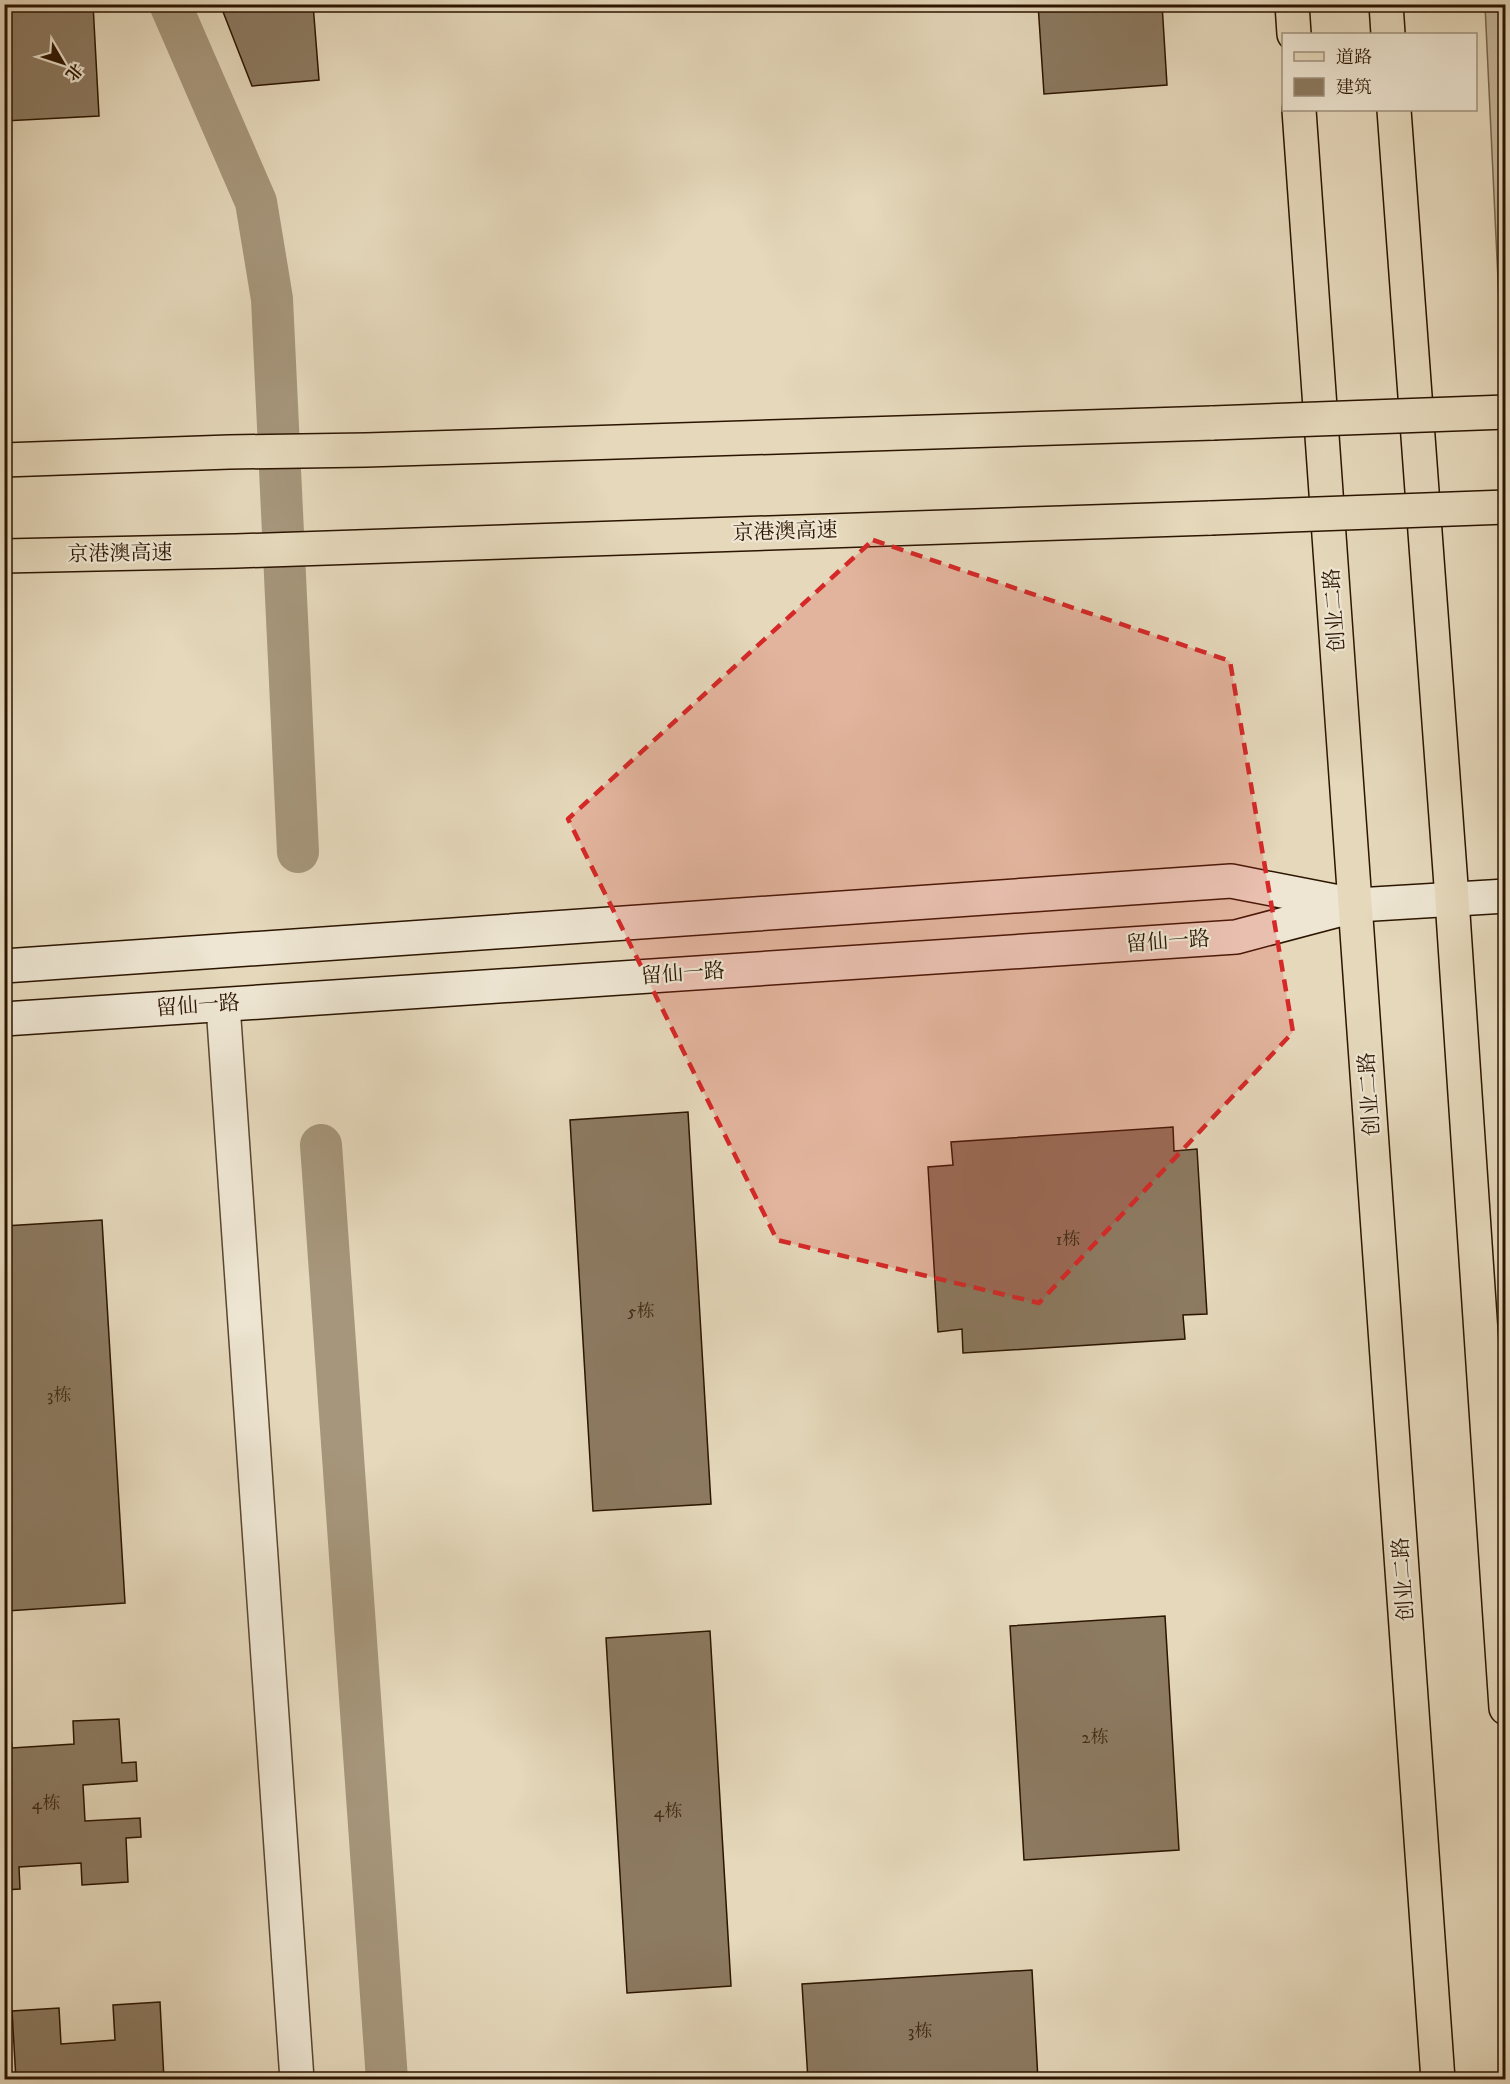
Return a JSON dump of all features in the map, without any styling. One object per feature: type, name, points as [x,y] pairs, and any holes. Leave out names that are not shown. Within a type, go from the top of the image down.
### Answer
[{"type":"main road","points":[[1292,4],[1294,33]]},
{"type":"main road","points":[[1386,4],[1388,33]]},
{"type":"main road","name":"创业二路","points":[[1299,111],[1357,905],[1438,2079]]},
{"type":"main road","points":[[1394,111],[1452,899],[1506,1708]]},
{"type":"main road","points":[[4,460],[1506,412]]},
{"type":"main road","name":"京港澳高速","points":[[4,556],[236,551],[1506,507]]},
{"type":"main road","name":"留仙一路","points":[[4,966],[1231,881],[1357,905]]},
{"type":"main road","name":"留仙一路","points":[[4,1019],[1236,937],[1357,905],[1506,896]]},
{"type":"main road","points":[[223,1005],[297,2079]]},
{"type":"highlighted area","points":[[873,540],[1230,661],[1293,1032],[1039,1303],[777,1240],[568,819]]},
{"type":"shaded area","points":[[1485,5],[1505,5],[1505,321],[1500,322]]},
{"type":"building","points":[[4,4],[93,4],[99,116],[4,121]]},
{"type":"building","points":[[220,4],[313,4],[319,80],[252,86]]},
{"type":"building","points":[[1038,4],[1162,4],[1167,85],[1044,94]]},
{"type":"building","points":[[688,1112],[711,1504],[593,1511],[570,1120]]},
{"type":"building","points":[[1173,1127],[1174,1151],[1197,1149],[1207,1314],[1183,1315],[1185,1339],[963,1353],[962,1329],[938,1332],[928,1167],[953,1165],[951,1142]]},
{"type":"building","points":[[102,1220],[125,1603],[7,1611],[4,1566],[4,1226]]},
{"type":"building","points":[[1165,1616],[1179,1850],[1024,1860],[1010,1626]]},
{"type":"building","points":[[710,1631],[731,1986],[627,1993],[606,1638]]},
{"type":"building","points":[[119,1719],[122,1763],[136,1762],[137,1781],[83,1785],[85,1821],[140,1818],[141,1837],[126,1838],[128,1882],[82,1885],[81,1863],[19,1867],[20,1889],[4,1890],[4,1827],[10,1826],[7,1790],[4,1790],[4,1726],[10,1726],[12,1748],[74,1744],[73,1721]]},
{"type":"building","points":[[1032,1970],[1038,2080],[808,2080],[802,1984]]},
{"type":"building","points":[[160,2002],[164,2080],[16,2080],[12,2011],[59,2008],[61,2044],[115,2040],[113,2005]]},
{"type":"waterway","points":[[170,4],[256,202],[272,299],[298,852]]},
{"type":"waterway","points":[[321,1145],[387,2080]]}]
